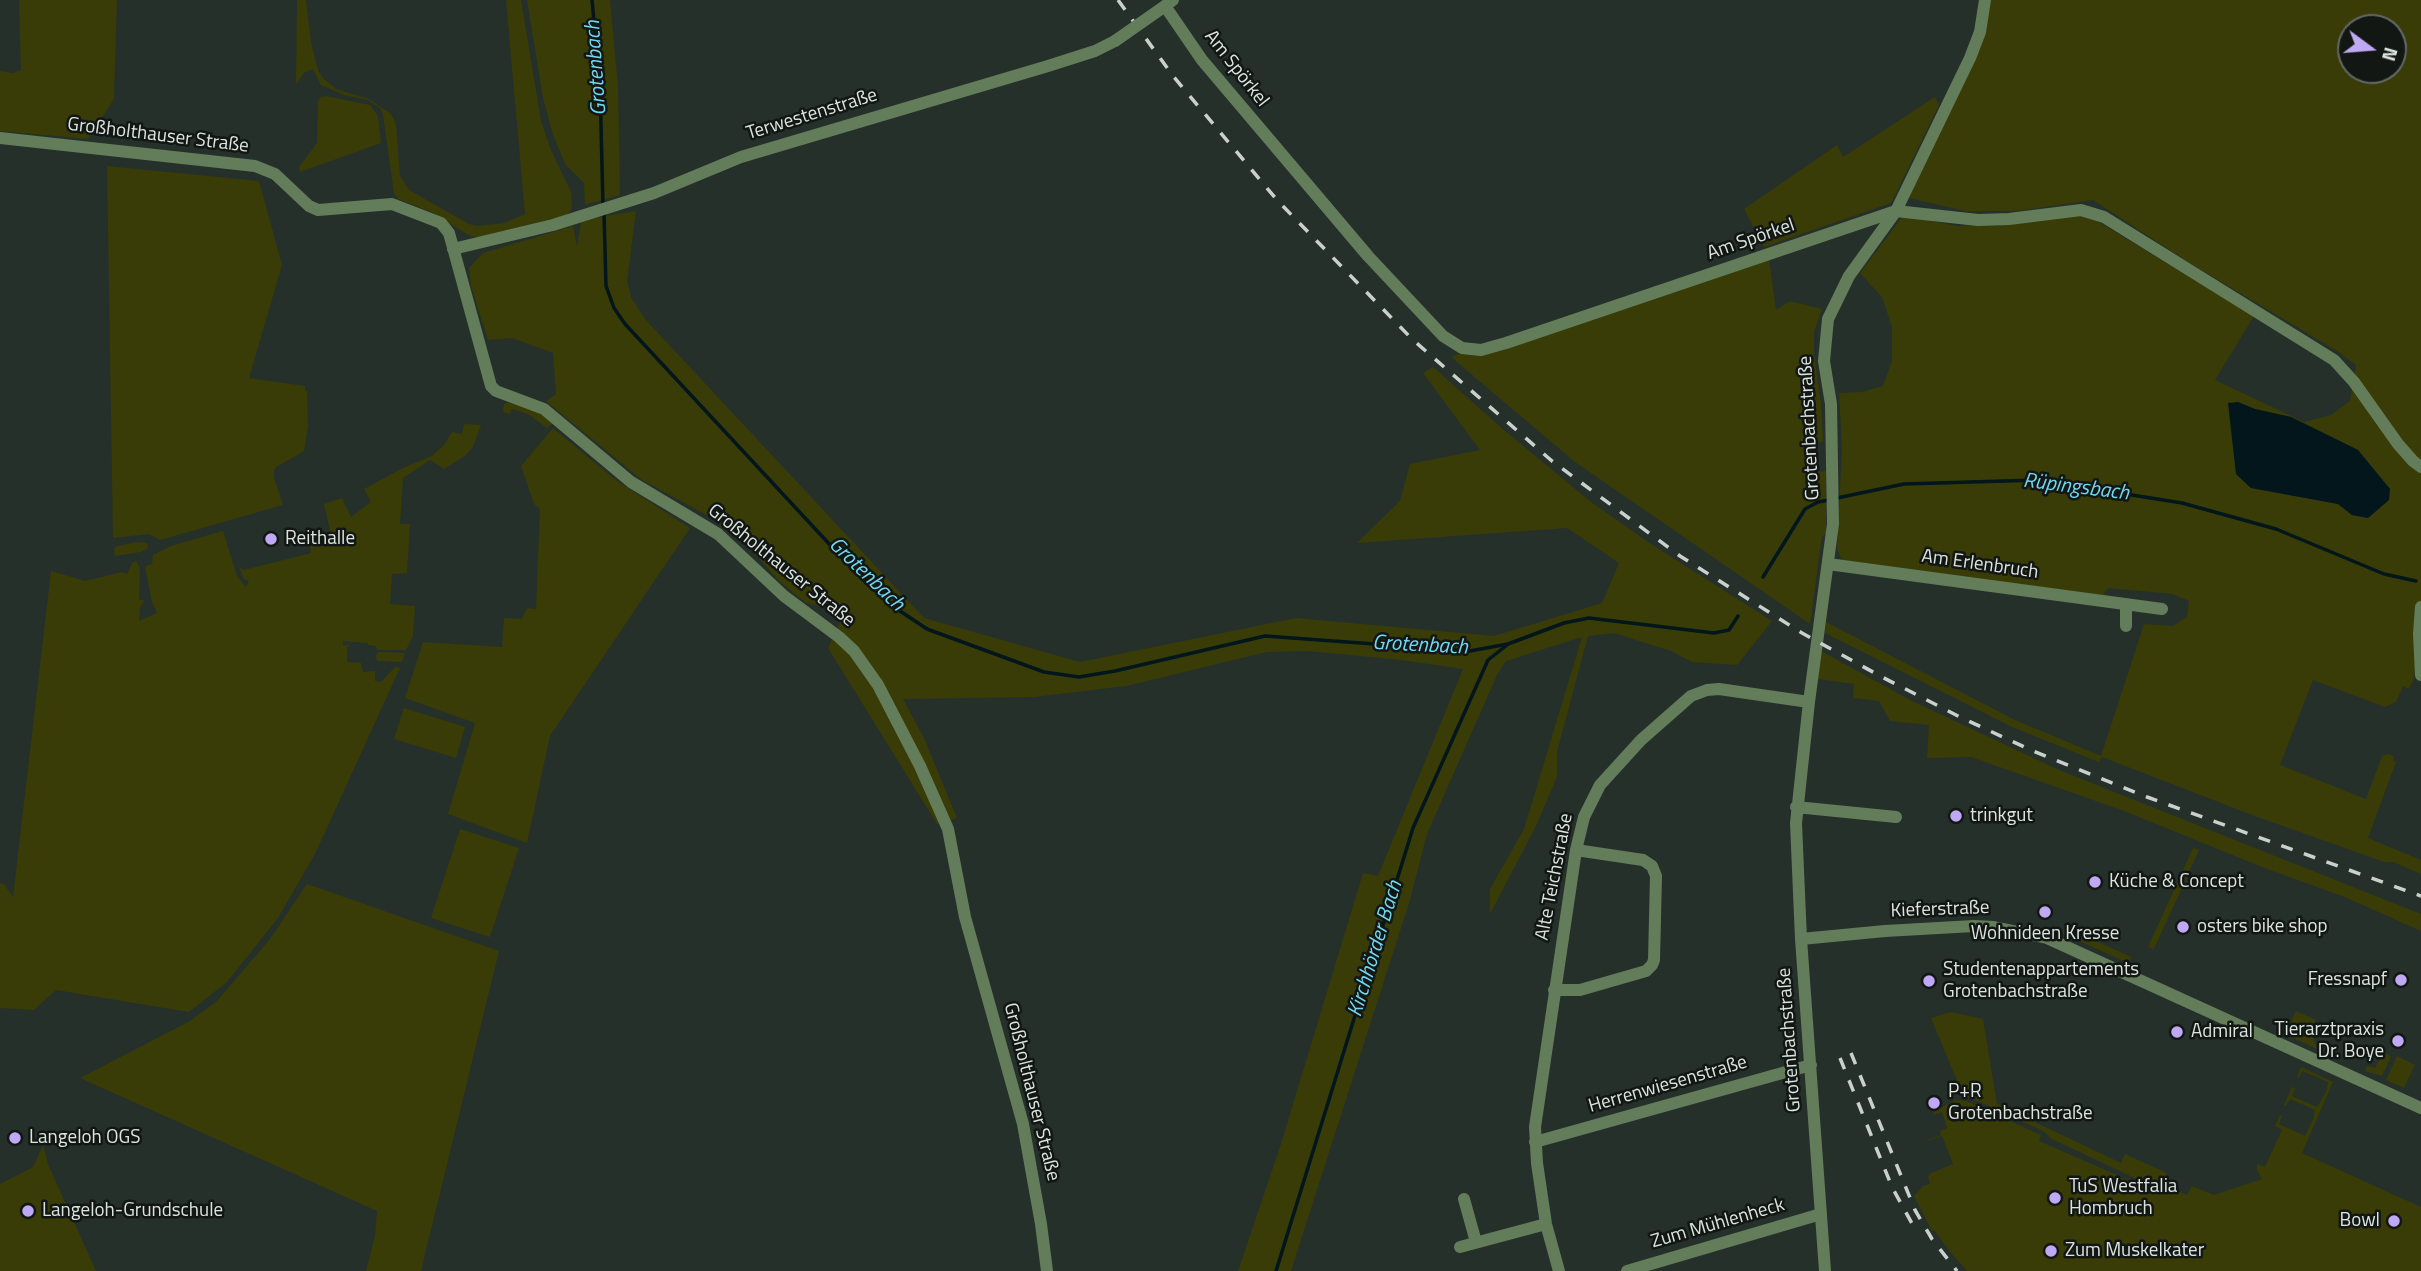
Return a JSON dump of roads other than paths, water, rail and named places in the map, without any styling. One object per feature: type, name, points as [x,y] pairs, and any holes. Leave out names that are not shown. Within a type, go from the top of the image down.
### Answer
[{"type":"street","name":"Grotenbachstraße","points":[[1825,1271],[1801,940],[1796,807],[1833,524],[1831,404],[1824,360],[1828,318],[1849,276],[1896,211],[1970,58],[1980,32],[1985,0]]},
{"type":"street","name":"Am Spörkel","points":[[1169,3],[1202,60],[1368,256],[1443,336],[1462,348],[1481,351],[1896,211],[1978,220],[2009,219],[2081,209],[2104,217],[2334,360],[2354,382],[2398,444],[2421,467]]},
{"type":"street","name":"Terwestenstraße","points":[[453,248],[531,232],[654,193],[741,157],[1095,51],[1115,41],[1169,3]]},
{"type":"street","name":"Großholthauser Straße","points":[[0,138],[261,168],[275,174],[309,206],[318,210],[386,204],[408,208],[441,223],[447,229],[453,248],[491,386],[496,391],[542,408],[631,482],[724,539],[784,596],[839,637],[867,667],[933,791],[948,829],[965,916],[1023,1124],[1047,1271]]},
{"type":"street","name":"Am Erlenbruch","points":[[1829,564],[2162,609]]},
{"type":"street","points":[[2126,605],[2126,626]]},
{"type":"street","points":[[2421,607],[2421,675]]},
{"type":"street","name":"Alte Teichstraße","points":[[1559,1271],[1546,1224],[1535,1142],[1554,990],[1576,850],[1584,817],[1600,785],[1641,740],[1685,699],[1696,693],[1719,689],[1809,702]]},
{"type":"street","points":[[1796,807],[1896,817]]},
{"type":"street","points":[[1554,990],[1580,990],[1646,971],[1654,960],[1656,876],[1653,866],[1643,860],[1576,850]]},
{"type":"street","name":"Kieferstraße","points":[[1801,940],[1949,926],[1994,926],[2036,935],[2075,950],[2421,1108]]},
{"type":"street","name":"Herrenwiesenstraße","points":[[1535,1142],[1811,1065]]},
{"type":"street","points":[[1464,1199],[1476,1242]]},
{"type":"street","name":"Zum Mühlenheck","points":[[1627,1271],[1821,1214]]},
{"type":"street","points":[[1460,1247],[1546,1224]]},
{"type":"water","points":[[2238,402],[2255,409],[2291,417],[2358,450],[2390,489],[2389,500],[2368,518],[2352,515],[2338,504],[2251,488],[2236,474],[2228,403]]},
{"type":"waterway","name":"Grotenbach","points":[[592,0],[600,86],[603,206]]},
{"type":"waterway","name":"Grotenbach","points":[[604,214],[606,286],[614,308],[625,324],[858,575],[891,605],[927,629],[1044,672],[1079,677],[1265,636],[1470,651],[1508,644],[1564,623],[1589,618],[1714,633],[1729,630],[1738,616]]},
{"type":"waterway","name":"Rüpingsbach","points":[[1837,498],[1904,484],[2038,480],[2182,503],[2276,529],[2384,574],[2416,581]]},
{"type":"waterway","name":"Rüpingsbach","points":[[1763,577],[1805,509],[1829,500]]},
{"type":"waterway","name":"Kirchhörder Bach","points":[[1276,1271],[1413,828],[1488,660],[1507,645]]},
{"type":"railway","points":[[1118,0],[1173,76],[1277,200],[1412,339],[1552,461],[1680,556],[1802,633],[1962,718],[2033,751],[2147,797],[2421,896]]},
{"type":"railway","points":[[1851,1053],[1915,1210],[1932,1239],[1957,1271]]},
{"type":"railway","points":[[1840,1058],[1892,1187],[1915,1229]]},
{"type":"place","name":"Reithalle","points":[[271,539]]},
{"type":"place","name":"trinkgut","points":[[1956,816]]},
{"type":"place","name":"Küche & Concept","points":[[2095,882]]},
{"type":"place","name":"Wohnideen Kresse","points":[[2045,912]]},
{"type":"place","name":"osters bike shop","points":[[2183,927]]},
{"type":"place","name":"Fressnapf","points":[[2401,980]]},
{"type":"place","name":"Studentenappartements Grotenbachstraße","points":[[1929,981]]},
{"type":"place","name":"Admiral","points":[[2177,1032]]},
{"type":"place","name":"Tierarztpraxis Dr. Boye","points":[[2398,1041]]},
{"type":"place","name":"P+R Grotenbachstraße","points":[[1934,1103]]},
{"type":"place","name":"Langeloh OGS","points":[[15,1138]]},
{"type":"place","name":"TuS Westfalia Hombruch","points":[[2055,1198]]},
{"type":"place","name":"Langeloh-Grundschule","points":[[28,1211]]},
{"type":"place","name":"Bowl","points":[[2394,1221]]},
{"type":"place","name":"Zum Muskelkater","points":[[2051,1251]]}]
